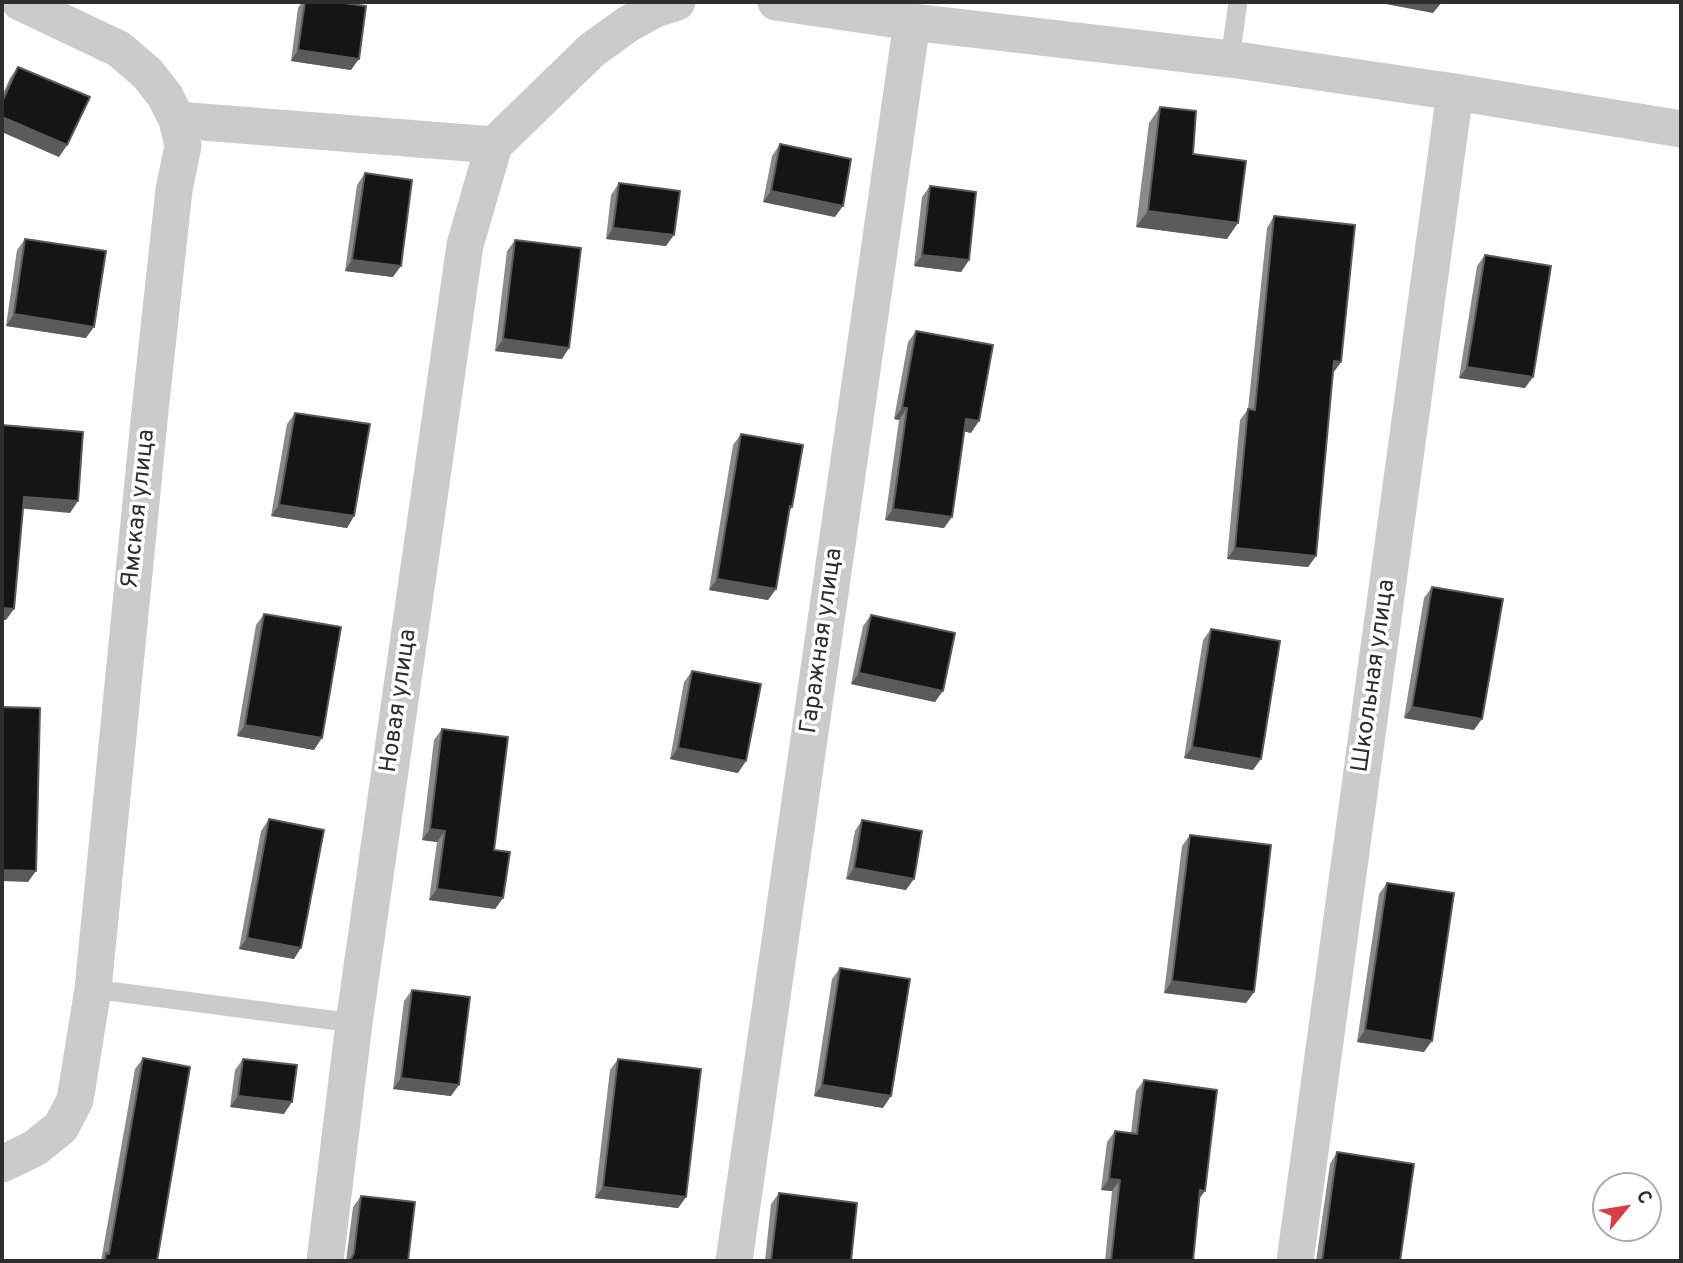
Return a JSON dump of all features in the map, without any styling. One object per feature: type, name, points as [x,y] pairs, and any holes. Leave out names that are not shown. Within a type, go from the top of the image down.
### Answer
[{"type":"street","name":"Ямская улица","points":[[2,1164],[35,1148],[61,1127],[75,1100],[93,989],[150,411],[174,190],[183,146],[177,120],[165,96],[148,74],[119,49],[20,2]]},
{"type":"street","points":[[177,120],[494,145],[592,50],[628,24],[655,9],[677,2]]},
{"type":"street","points":[[776,2],[912,12],[1455,92],[1681,129]]},
{"type":"street","name":"Гаражная улица","points":[[734,1261],[912,12]]},
{"type":"street","name":"Школьная улица","points":[[1295,1261],[1455,92]]},
{"type":"street","name":"Новая улица","points":[[325,1261],[354,1023],[466,245],[494,145]]},
{"type":"lane","points":[[1230,59],[1238,2]]},
{"type":"lane","points":[[93,989],[354,1023]]},
{"type":"building","points":[[305,2],[366,6],[359,59],[298,50]]},
{"type":"building","points":[[18,67],[90,97],[67,145],[2,117],[2,102]]},
{"type":"building","points":[[1160,107],[1196,111],[1193,154],[1246,161],[1238,223],[1148,211]]},
{"type":"building","points":[[780,144],[851,159],[843,206],[771,191]]},
{"type":"building","points":[[365,173],[412,180],[401,266],[352,260]]},
{"type":"building","points":[[619,183],[680,191],[674,235],[613,228]]},
{"type":"building","points":[[930,186],[976,192],[969,260],[922,255]]},
{"type":"building","points":[[1274,216],[1355,225],[1341,362],[1334,361],[1316,556],[1235,548],[1248,409],[1255,410]]},
{"type":"building","points":[[25,239],[106,251],[94,327],[14,314]]},
{"type":"building","points":[[515,240],[581,248],[569,348],[503,339]]},
{"type":"building","points":[[1485,255],[1551,266],[1533,377],[1467,367]]},
{"type":"building","points":[[916,331],[993,345],[979,421],[966,419],[952,517],[893,509],[907,408],[902,408]]},
{"type":"building","points":[[295,413],[370,424],[354,516],[279,505]]},
{"type":"building","points":[[2,425],[83,432],[78,501],[24,497],[14,609],[2,608]]},
{"type":"building","points":[[741,434],[803,445],[776,589],[717,579]]},
{"type":"building","points":[[1432,587],[1503,599],[1482,719],[1412,707]]},
{"type":"building","points":[[264,614],[341,627],[322,738],[245,725]]},
{"type":"building","points":[[871,615],[955,633],[943,691],[859,673]]},
{"type":"building","points":[[1211,629],[1280,641],[1261,759],[1192,747]]},
{"type":"building","points":[[692,671],[761,684],[746,761],[678,748]]},
{"type":"building","points":[[2,707],[40,708],[36,871],[2,870]]},
{"type":"building","points":[[442,729],[508,737],[494,850],[510,852],[503,898],[437,889],[445,831],[430,829]]},
{"type":"building","points":[[269,819],[324,830],[301,948],[247,938]]},
{"type":"building","points":[[862,820],[922,831],[914,879],[854,868]]},
{"type":"building","points":[[1190,835],[1271,845],[1254,992],[1172,981]]},
{"type":"building","points":[[1387,883],[1454,893],[1432,1041],[1365,1030]]},
{"type":"building","points":[[840,968],[910,979],[891,1096],[822,1085]]},
{"type":"building","points":[[412,990],[470,997],[459,1085],[401,1078]]},
{"type":"building","points":[[143,1058],[190,1067],[157,1261],[105,1261],[106,1253],[109,1254]]},
{"type":"building","points":[[243,1059],[297,1065],[292,1102],[238,1096]]},
{"type":"building","points":[[618,1059],[701,1069],[686,1197],[603,1187]]},
{"type":"building","points":[[1144,1080],[1217,1090],[1205,1191],[1200,1190],[1193,1261],[1111,1261],[1120,1180],[1109,1179],[1115,1131],[1137,1134]]},
{"type":"building","points":[[1337,1152],[1414,1164],[1400,1261],[1322,1261]]},
{"type":"building","points":[[779,1193],[857,1203],[851,1261],[771,1261]]},
{"type":"building","points":[[361,1196],[415,1202],[408,1261],[350,1261],[354,1253]]}]
